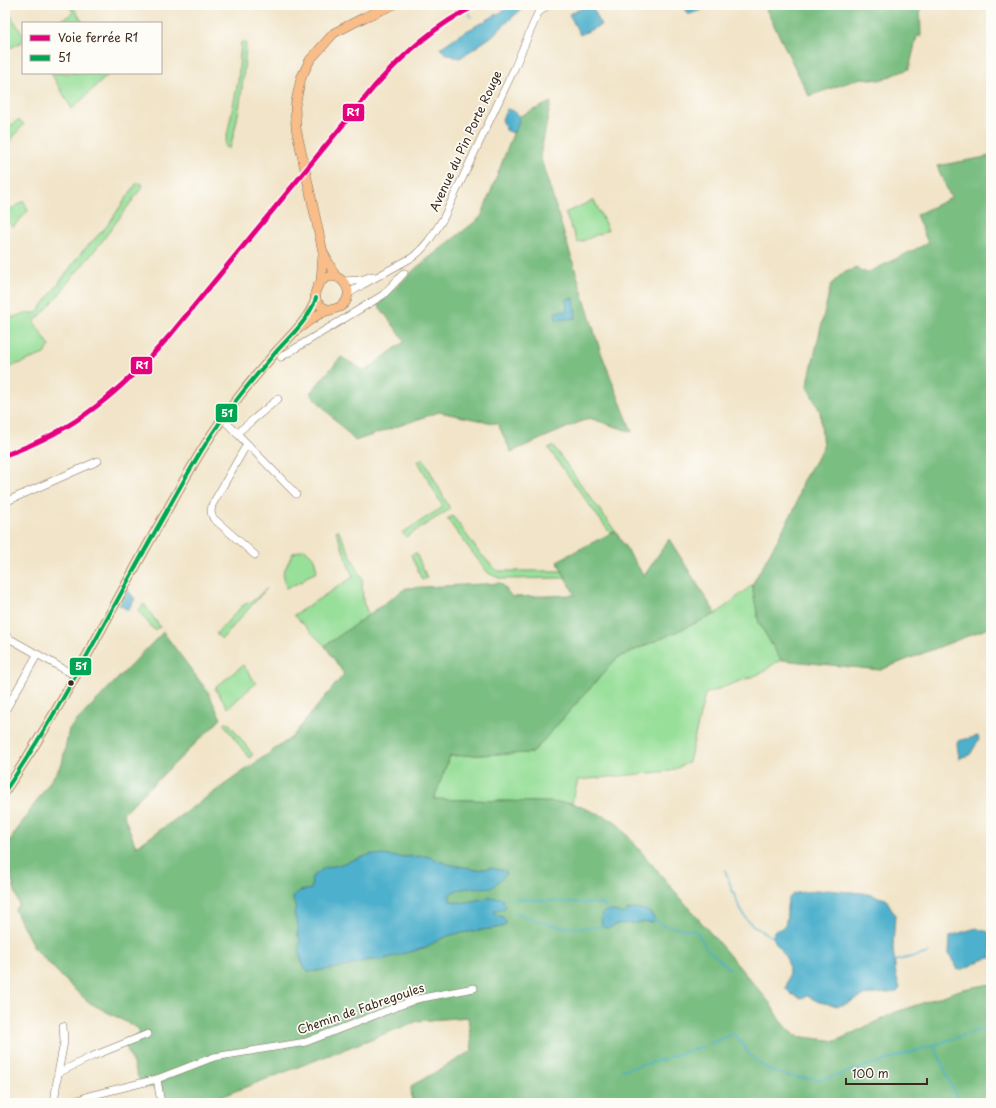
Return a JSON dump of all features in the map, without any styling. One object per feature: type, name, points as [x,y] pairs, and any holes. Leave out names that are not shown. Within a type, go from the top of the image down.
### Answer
[{"type":"main road","points":[[73,675],[27,749],[5,791],[32,752],[73,675],[200,452],[222,418],[264,366],[296,330],[311,309],[316,298],[316,290],[321,281],[323,252],[296,128],[295,106],[301,78],[310,60],[334,33],[365,16],[393,5]]},
{"type":"main road","points":[[296,330],[322,312],[336,309],[346,301],[348,294],[347,286],[339,279],[323,252]]},
{"type":"main road","points":[[321,281],[328,277],[339,279]]},
{"type":"main road","points":[[316,298],[322,307],[336,309]]},
{"type":"street","name":"Avenue du Pin Porte Rouge","points":[[348,294],[406,262],[420,251],[434,234],[443,219],[514,69],[538,13],[546,6]]},
{"type":"street","name":"Avenue du Pin Porte Rouge","points":[[339,279],[360,280],[390,271]]},
{"type":"street","points":[[281,357],[383,295],[404,273]]},
{"type":"street","points":[[336,309],[347,318]]},
{"type":"street","points":[[237,433],[278,399]]},
{"type":"street","points":[[222,418],[296,494]]},
{"type":"street","points":[[247,444],[212,505],[211,512],[213,518],[255,555]]},
{"type":"street","points":[[5,502],[98,461]]},
{"type":"street","points":[[5,636],[73,675]]},
{"type":"street","points":[[5,711],[37,655]]},
{"type":"street","name":"Chemin de Fabregoules","points":[[71,1103],[89,1096],[154,1080],[214,1057],[306,1042],[416,999],[474,988]]},
{"type":"street","points":[[54,1103],[64,1042],[63,1026]]},
{"type":"street","points":[[58,1073],[93,1056],[148,1034]]},
{"type":"street","points":[[154,1080],[159,1092],[160,1103]]},
{"type":"green space","points":[[69,5],[72,5],[82,22],[59,22],[73,13]]},
{"type":"green space","points":[[764,5],[920,5],[921,36],[917,36],[909,69],[880,80],[861,78],[809,96]]},
{"type":"green space","points":[[5,6],[22,33],[22,42],[5,51]]},
{"type":"green space","points":[[241,42],[246,43],[241,96],[230,148],[227,148],[225,145],[238,82]]},
{"type":"green space","points":[[52,74],[109,74],[72,109]]},
{"type":"green space","points":[[551,102],[540,156],[600,350],[632,432],[589,418],[511,452],[498,424],[439,412],[355,441],[310,393],[341,357],[365,371],[405,341],[378,305],[416,268],[481,217],[520,116]]},
{"type":"green space","points":[[18,120],[24,124],[5,147],[5,130]]},
{"type":"green space","points":[[991,156],[991,627],[880,670],[781,660],[759,623],[752,585],[795,508],[802,482],[823,448],[820,411],[807,387],[831,284],[843,273],[856,268],[867,273],[928,243],[916,215],[951,198],[937,166]]},
{"type":"green space","points":[[141,183],[143,186],[100,244],[56,299],[34,322],[50,346],[44,354],[5,369],[5,320],[25,313],[37,313],[81,253],[107,226],[136,184]]},
{"type":"green space","points":[[594,200],[608,230],[578,243],[565,213]]},
{"type":"green space","points":[[24,201],[28,211],[13,227],[5,220],[5,205],[11,209]]},
{"type":"green space","points":[[553,446],[615,531],[610,533],[548,448]]},
{"type":"green space","points":[[423,458],[450,509],[406,537],[402,533],[443,507],[418,461]]},
{"type":"green space","points":[[453,516],[478,551],[497,571],[562,571],[566,578],[501,579],[488,573],[447,519]]},
{"type":"green space","points":[[338,530],[362,578],[363,602],[369,615],[325,646],[294,615],[353,577],[336,531]]},
{"type":"green space","points":[[615,531],[644,576],[669,539],[716,614],[617,658],[532,753],[450,756],[434,799],[572,803],[615,821],[770,1003],[780,1021],[796,1036],[836,1041],[896,1012],[963,989],[991,984],[991,1103],[412,1103],[411,1086],[472,1051],[468,1017],[418,1021],[204,1103],[164,1103],[162,1087],[142,1087],[124,1041],[139,1035],[139,1029],[90,1003],[75,990],[34,948],[15,910],[19,905],[5,855],[5,843],[8,843],[62,764],[69,729],[163,632],[208,692],[221,719],[123,813],[136,847],[292,737],[344,674],[325,646],[406,588],[501,583],[512,597],[575,595],[557,561]]},
{"type":"green space","points":[[305,549],[314,558],[317,572],[306,577],[303,581],[286,588],[283,573],[293,553]]},
{"type":"green space","points":[[416,553],[427,578],[422,580],[411,555]]},
{"type":"green space","points":[[752,585],[759,623],[781,660],[762,673],[705,694],[689,762],[671,771],[578,780],[572,803],[433,799],[450,756],[532,753],[617,658],[716,614]]},
{"type":"green space","points":[[267,588],[222,639],[216,634],[242,606],[254,600]]},
{"type":"green space","points":[[144,604],[160,627],[154,630],[138,610]]},
{"type":"green space","points":[[243,665],[256,683],[228,708],[215,688]]},
{"type":"green space","points":[[228,722],[253,755],[249,758],[224,724]]},
{"type":"water","points":[[514,5],[526,5],[491,37],[460,58],[449,55],[440,48],[459,35]]},
{"type":"water","points":[[592,5],[601,25],[580,35],[569,14]]},
{"type":"water","points":[[686,5],[715,5],[688,14],[685,8]]},
{"type":"water","points":[[507,109],[515,112],[519,118],[518,125],[513,133],[506,130],[502,119]]},
{"type":"water","points":[[574,298],[576,318],[556,320],[555,312],[567,311],[566,299]]},
{"type":"water","points":[[128,590],[135,599],[128,610],[119,605]]},
{"type":"water","points":[[978,736],[979,739],[970,755],[959,758],[958,741]]},
{"type":"water","points":[[372,854],[399,857],[427,856],[447,864],[470,868],[473,870],[491,868],[506,871],[506,874],[493,887],[464,889],[453,892],[449,895],[451,901],[457,902],[495,897],[501,898],[506,905],[504,909],[495,910],[494,913],[503,918],[506,924],[502,927],[455,934],[445,937],[424,948],[381,960],[368,960],[345,967],[309,972],[304,967],[301,960],[299,949],[300,941],[297,933],[298,926],[294,914],[296,907],[293,901],[293,896],[300,891],[311,889],[311,878],[324,868]]},
{"type":"water","points":[[827,890],[864,893],[886,899],[895,915],[893,948],[896,975],[900,988],[897,992],[865,995],[838,1006],[819,1002],[807,996],[801,998],[791,994],[786,989],[789,974],[788,962],[773,937],[774,931],[782,928],[785,924],[788,901],[793,894]]},
{"type":"water","points":[[635,909],[647,911],[655,920],[653,922],[618,924],[606,928],[602,926],[601,918],[604,912],[613,911],[623,914],[628,910]]},
{"type":"water","points":[[976,928],[991,932],[991,958],[958,970],[949,954],[950,936]]},
{"type":"waterway","points":[[469,13],[471,17]]},
{"type":"waterway","points":[[725,870],[735,897],[745,917],[754,927],[773,937]]},
{"type":"waterway","points":[[501,898],[511,899]]},
{"type":"waterway","points":[[517,899],[604,904],[608,912]]},
{"type":"waterway","points":[[515,912],[561,927],[589,928],[604,925]]},
{"type":"waterway","points":[[654,920],[666,926],[692,930],[698,933],[706,948],[730,969]]},
{"type":"waterway","points":[[894,961],[929,953]]},
{"type":"waterway","points":[[934,1045],[991,1026]]},
{"type":"waterway","points":[[709,1044],[732,1034],[736,1035],[748,1053],[767,1069],[790,1077],[821,1079],[839,1075],[934,1045],[959,1103]]},
{"type":"waterway","points":[[669,1057],[703,1046]]},
{"type":"waterway","points":[[622,1070],[665,1059]]},
{"type":"rail line","name":"R1","points":[[5,455],[54,434],[76,421],[97,406],[135,373],[171,334],[385,75],[421,41],[434,31],[448,21],[477,5]]},
{"type":"transit line","name":"51","points":[[5,791],[48,724],[176,494],[219,423],[242,392],[304,321],[316,298]]}]
